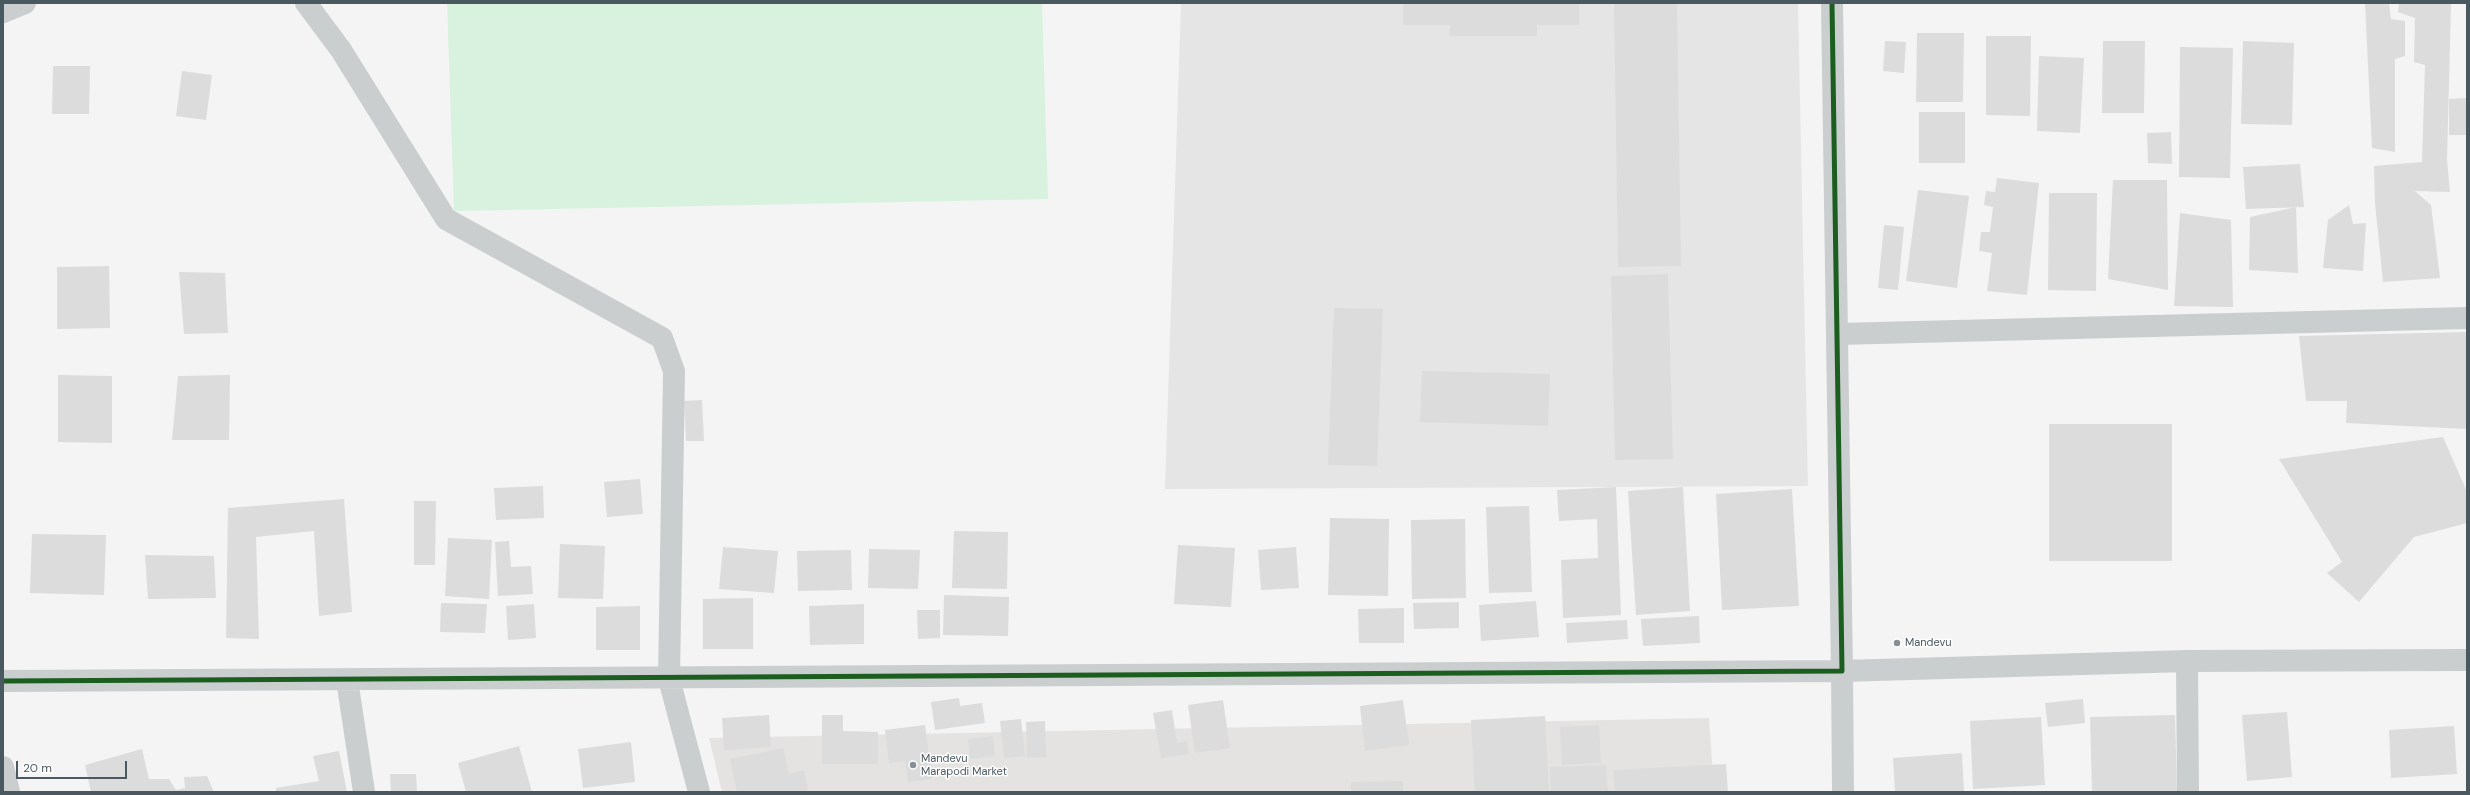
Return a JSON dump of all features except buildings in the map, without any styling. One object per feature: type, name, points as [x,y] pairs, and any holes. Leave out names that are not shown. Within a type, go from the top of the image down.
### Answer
[{"type":"street","points":[[3,12],[25,3]]},
{"type":"street","points":[[306,3],[341,50],[446,219],[662,338],[674,372],[669,679],[699,792]]},
{"type":"street","points":[[1832,3],[1844,792]]},
{"type":"street","points":[[1838,334],[2467,318]]},
{"type":"street","points":[[3,680],[669,679],[1842,672],[2187,661],[2467,660]]},
{"type":"street","points":[[2187,661],[2188,792]]},
{"type":"street","points":[[347,680],[364,792]]},
{"type":"street","points":[[3,767],[9,792]]},
{"type":"shaded area","points":[[1181,3],[1798,3],[1808,486],[1165,489]]},
{"type":"shaded area","points":[[1709,718],[1714,792],[722,792],[709,738]]},
{"type":"green space","points":[[447,3],[1042,3],[1048,199],[454,211]]},
{"type":"cycle path","points":[[3,681],[1842,671],[1832,3]]},
{"type":"place","name":"Mandevu","points":[[1897,643]]},
{"type":"place","name":"Mandevu Marapodi Market","points":[[913,765]]}]
